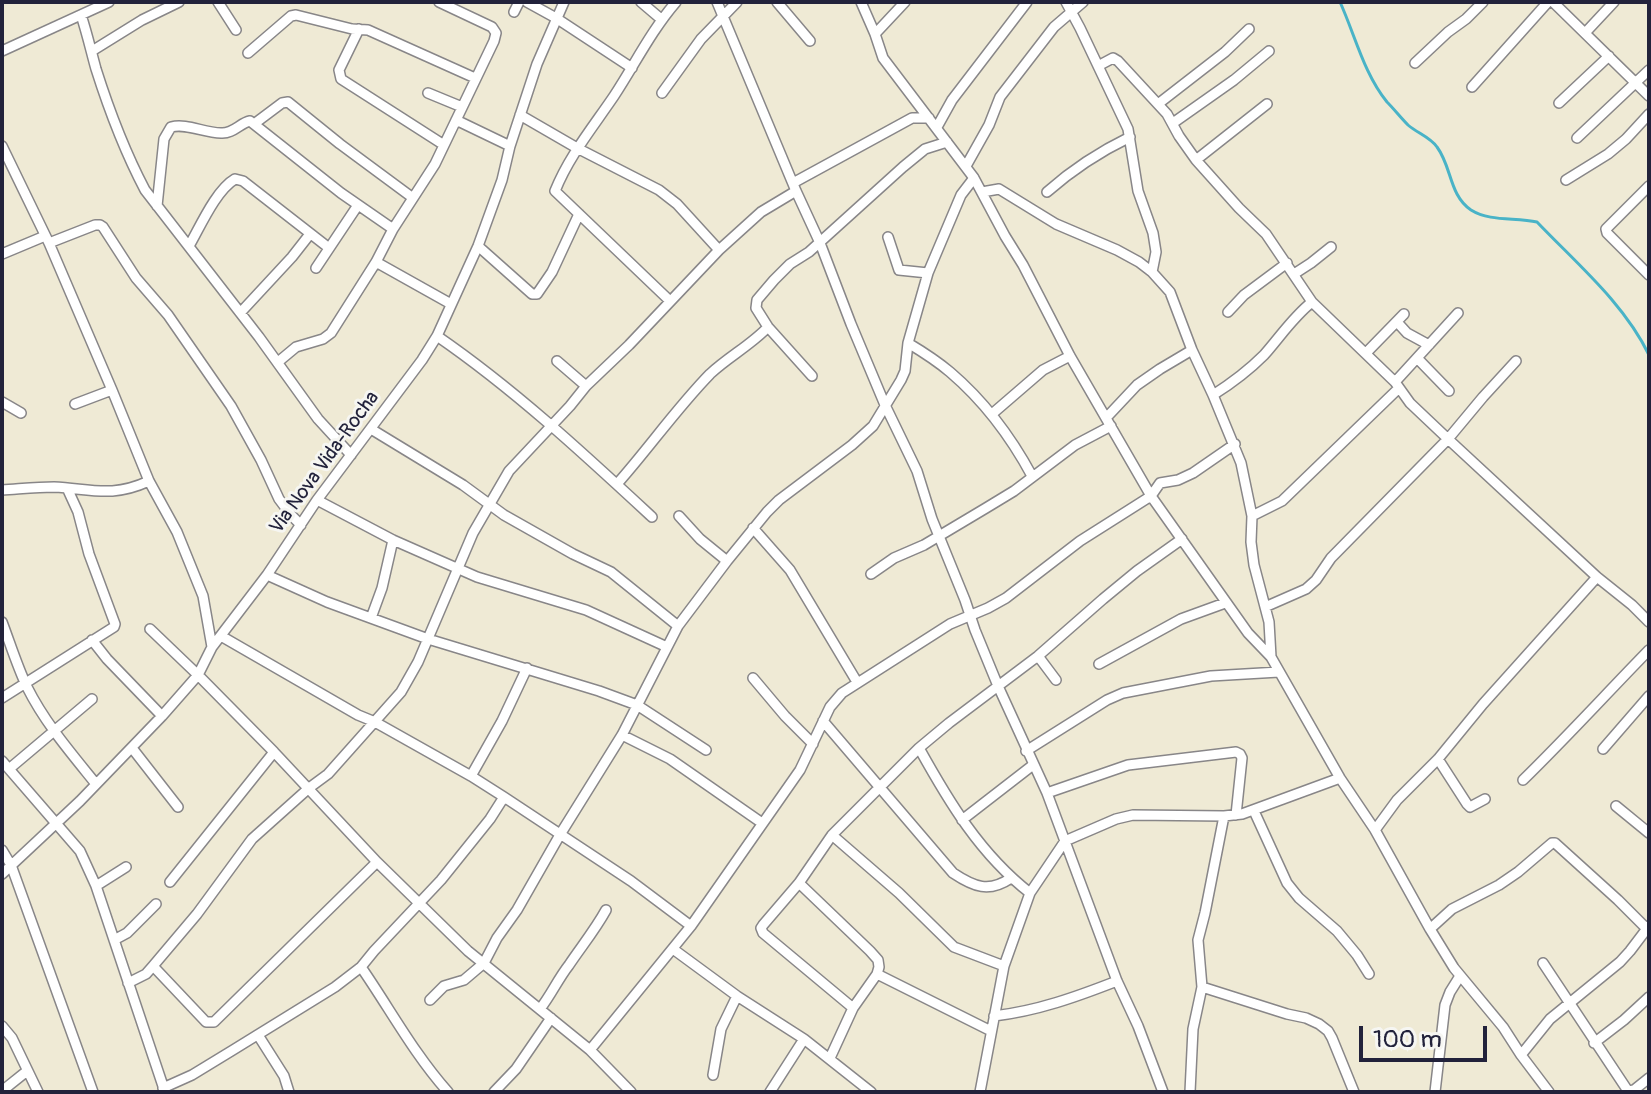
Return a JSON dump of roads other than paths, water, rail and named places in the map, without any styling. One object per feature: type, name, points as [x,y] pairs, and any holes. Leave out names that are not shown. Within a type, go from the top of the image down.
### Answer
[{"type":"street","points":[[2,51],[109,2]]},
{"type":"street","points":[[92,51],[142,20],[179,2]]},
{"type":"street","points":[[218,2],[236,30]]},
{"type":"street","points":[[278,362],[302,344],[327,337],[435,164],[494,41],[496,33],[492,27],[439,2]]},
{"type":"street","points":[[527,2],[632,68]]},
{"type":"street","name":"Via Nova Vida-Rocha","points":[[2,874],[132,748],[198,675],[212,647],[437,336],[478,246],[502,180],[537,64],[564,2]]},
{"type":"street","points":[[641,2],[661,19]]},
{"type":"street","points":[[670,301],[555,191],[577,148],[632,68],[661,19],[676,2]]},
{"type":"street","points":[[717,2],[885,405],[917,471],[932,519],[998,686],[1047,793],[1117,981],[1163,1092]]},
{"type":"street","points":[[662,93],[701,39],[737,2]]},
{"type":"street","points":[[777,2],[810,41]]},
{"type":"street","points":[[861,2],[883,58],[974,178],[1070,356],[1151,496],[1225,603],[1271,657],[1460,976],[1503,1027],[1549,1092]]},
{"type":"street","points":[[875,34],[905,2]]},
{"type":"street","points":[[937,127],[952,100],[1027,2]]},
{"type":"street","points":[[966,166],[989,125],[1000,97],[1069,6],[1083,2]]},
{"type":"street","points":[[1415,63],[1483,2]]},
{"type":"street","points":[[1472,87],[1550,2],[1649,96]]},
{"type":"street","points":[[1585,33],[1614,2]]},
{"type":"street","points":[[1069,6],[1130,137],[1138,191],[1153,233],[1156,260],[1152,272]]},
{"type":"street","points":[[81,15],[96,68],[133,168],[145,190],[241,312],[318,419],[351,455]]},
{"type":"street","points":[[248,53],[291,16],[306,17],[368,30],[475,78]]},
{"type":"street","points":[[359,29],[339,70],[341,79],[444,145]]},
{"type":"street","points":[[1158,104],[1225,52],[1249,29]]},
{"type":"street","points":[[1173,123],[1269,51]]},
{"type":"street","points":[[1559,103],[1609,56]]},
{"type":"street","points":[[1098,66],[1115,59],[1158,104],[1196,160],[1266,234],[1312,302],[1366,353],[1410,403],[1649,622]]},
{"type":"street","points":[[1577,138],[1649,70]]},
{"type":"street","points":[[428,93],[462,107]]},
{"type":"street","points":[[254,124],[282,103],[288,102],[413,198]]},
{"type":"street","points":[[1196,160],[1267,104]]},
{"type":"street","points":[[1566,180],[1608,154],[1649,114]]},
{"type":"street","points":[[520,115],[659,190],[677,204],[719,250]]},
{"type":"street","points":[[128,983],[146,974],[153,966],[197,914],[252,839],[328,774],[401,692],[488,505],[509,471],[586,386],[719,250],[761,212],[794,187],[912,118],[929,118]]},
{"type":"street","points":[[456,120],[510,146]]},
{"type":"street","points":[[157,206],[164,139],[171,127],[222,134],[246,121],[393,229]]},
{"type":"street","points":[[1047,192],[1089,158],[1130,137]]},
{"type":"street","points":[[812,376],[768,327],[756,308],[757,300],[790,264],[820,243],[925,149],[947,142]]},
{"type":"street","points":[[2,146],[47,240],[149,481],[177,532],[203,596],[212,647]]},
{"type":"street","points":[[430,1000],[444,986],[464,980],[484,963],[622,735],[678,626],[727,561],[779,500],[869,431],[905,371],[908,343],[928,273],[961,195],[974,178]]},
{"type":"street","points":[[189,246],[213,205],[235,179],[243,181],[329,248]]},
{"type":"street","points":[[1649,186],[1606,229],[1649,275]]},
{"type":"street","points":[[982,192],[999,189],[1056,224],[1117,250],[1152,272],[1170,292],[1192,350],[1235,444],[1244,476],[1252,516],[1254,565],[1269,622],[1271,657]]},
{"type":"street","points":[[316,268],[358,205]]},
{"type":"street","points":[[478,246],[532,294],[537,294],[552,272],[579,214]]},
{"type":"street","points":[[2,254],[95,225],[103,227],[136,278],[168,315],[231,406],[279,499],[301,525]]},
{"type":"street","points":[[241,312],[310,234]]},
{"type":"street","points":[[888,237],[899,270],[928,273]]},
{"type":"street","points":[[1294,274],[1331,247]]},
{"type":"street","points":[[376,262],[451,304]]},
{"type":"street","points":[[1228,312],[1256,285],[1287,263]]},
{"type":"street","points":[[1213,395],[1251,368],[1312,302]]},
{"type":"street","points":[[1252,516],[1282,501],[1397,385],[1458,313]]},
{"type":"street","points":[[1366,353],[1400,318],[1407,333],[1429,345]]},
{"type":"street","points":[[617,484],[684,401],[714,371],[768,327]]},
{"type":"street","points":[[437,336],[551,426],[652,517]]},
{"type":"street","points":[[908,343],[952,373],[992,414],[1015,444],[1032,476]]},
{"type":"street","points":[[871,574],[1014,491],[1108,422],[1137,385],[1192,350]]},
{"type":"street","points":[[992,414],[1043,370],[1070,356]]},
{"type":"street","points":[[1417,358],[1449,391]]},
{"type":"street","points":[[557,361],[586,386]]},
{"type":"street","points":[[1265,607],[1306,589],[1316,580],[1331,558],[1448,439],[1516,361]]},
{"type":"street","points":[[75,404],[112,390]]},
{"type":"street","points":[[2,402],[21,413]]},
{"type":"street","points":[[371,429],[463,485],[504,515],[611,572],[678,626]]},
{"type":"street","points":[[590,1050],[691,926],[800,770],[836,700],[857,682],[878,672],[950,624],[1006,598],[1080,541],[1151,496],[1160,483],[1193,473],[1235,444]]},
{"type":"street","points":[[2,490],[67,488],[121,491],[149,481]]},
{"type":"street","points":[[2,698],[115,624],[67,488]]},
{"type":"street","points":[[317,500],[393,540],[457,568],[506,587],[586,610],[667,647]]},
{"type":"street","points":[[679,516],[700,539],[727,561]]},
{"type":"street","points":[[753,528],[790,570],[857,682]]},
{"type":"street","points":[[853,1008],[763,933],[763,925],[799,883],[832,835],[919,748],[1038,656],[1137,571],[1182,539]]},
{"type":"street","points":[[371,618],[382,588],[393,540]]},
{"type":"street","points":[[267,575],[298,590],[428,639],[637,705],[706,750]]},
{"type":"street","points":[[1375,830],[1397,800],[1438,759],[1597,577]]},
{"type":"street","points":[[1099,664],[1181,619],[1225,603]]},
{"type":"street","points":[[2,622],[25,683],[54,732],[96,784]]},
{"type":"street","points":[[150,629],[468,951],[590,1050],[631,1092]]},
{"type":"street","points":[[221,636],[471,776],[561,833],[691,926]]},
{"type":"street","points":[[92,640],[162,716]]},
{"type":"street","points":[[1523,780],[1649,650]]},
{"type":"street","points":[[1038,656],[1056,680]]},
{"type":"street","points":[[471,776],[527,668]]},
{"type":"street","points":[[1026,751],[1123,693],[1211,676],[1279,672]]},
{"type":"street","points":[[753,678],[813,744]]},
{"type":"street","points":[[1603,749],[1649,696]]},
{"type":"street","points":[[92,699],[54,732],[5,765],[80,851],[96,886],[164,1090],[335,987],[361,967],[441,880],[504,797]]},
{"type":"street","points":[[823,721],[953,873],[969,884],[981,887],[993,887],[1011,878]]},
{"type":"street","points":[[622,735],[670,759],[762,823]]},
{"type":"street","points":[[132,748],[178,807]]},
{"type":"street","points":[[919,748],[962,820],[1011,878],[1030,893]]},
{"type":"street","points":[[170,882],[274,752]]},
{"type":"street","points":[[1047,793],[1128,765],[1236,752],[1242,758],[1236,815]]},
{"type":"street","points":[[1438,759],[1470,807],[1485,799]]},
{"type":"street","points":[[962,820],[1033,765]]},
{"type":"street","points":[[980,1092],[1004,966],[1030,893],[1065,841],[1133,815],[1224,816],[1254,811],[1340,778]]},
{"type":"street","points":[[1616,806],[1649,833]]},
{"type":"street","points":[[1254,811],[1287,883],[1299,898],[1337,931],[1369,974]]},
{"type":"street","points":[[1190,1092],[1193,1029],[1202,987],[1198,940],[1224,816]]},
{"type":"street","points":[[832,835],[899,893],[954,947],[1004,966]]},
{"type":"street","points":[[1430,929],[1452,909],[1518,872],[1552,843],[1648,928],[1620,962],[1550,1019],[1521,1055]]},
{"type":"street","points":[[2,850],[11,865],[93,1092]]},
{"type":"street","points":[[153,966],[206,1022],[214,1022],[377,862]]},
{"type":"street","points":[[96,886],[126,867]]},
{"type":"street","points":[[799,883],[878,960],[877,974],[853,1008],[830,1058]]},
{"type":"street","points":[[114,940],[127,933],[156,904]]},
{"type":"street","points":[[540,1009],[606,910]]},
{"type":"street","points":[[673,949],[737,996],[804,1039],[871,1092]]},
{"type":"street","points":[[1543,963],[1628,1091],[1649,1078]]},
{"type":"street","points":[[361,967],[407,1039],[448,1092]]},
{"type":"street","points":[[877,974],[991,1031]]},
{"type":"street","points":[[1435,1092],[1445,1005],[1460,976]]},
{"type":"street","points":[[994,1016],[1059,1003],[1117,981]]},
{"type":"street","points":[[1202,987],[1319,1024],[1332,1038],[1354,1092]]},
{"type":"street","points":[[713,1075],[721,1029],[737,996]]},
{"type":"street","points":[[1594,1043],[1649,997]]},
{"type":"street","points":[[494,1092],[516,1069],[551,1018]]},
{"type":"street","points":[[2,1026],[12,1038],[38,1092]]},
{"type":"street","points":[[258,1035],[284,1076],[289,1092]]},
{"type":"street","points":[[770,1092],[804,1039]]},
{"type":"street","points":[[2,1091],[27,1071]]},
{"type":"waterway","points":[[1340,2],[1379,91],[1408,125],[1437,147],[1464,204],[1486,216],[1537,222],[1613,301],[1649,355]]}]
